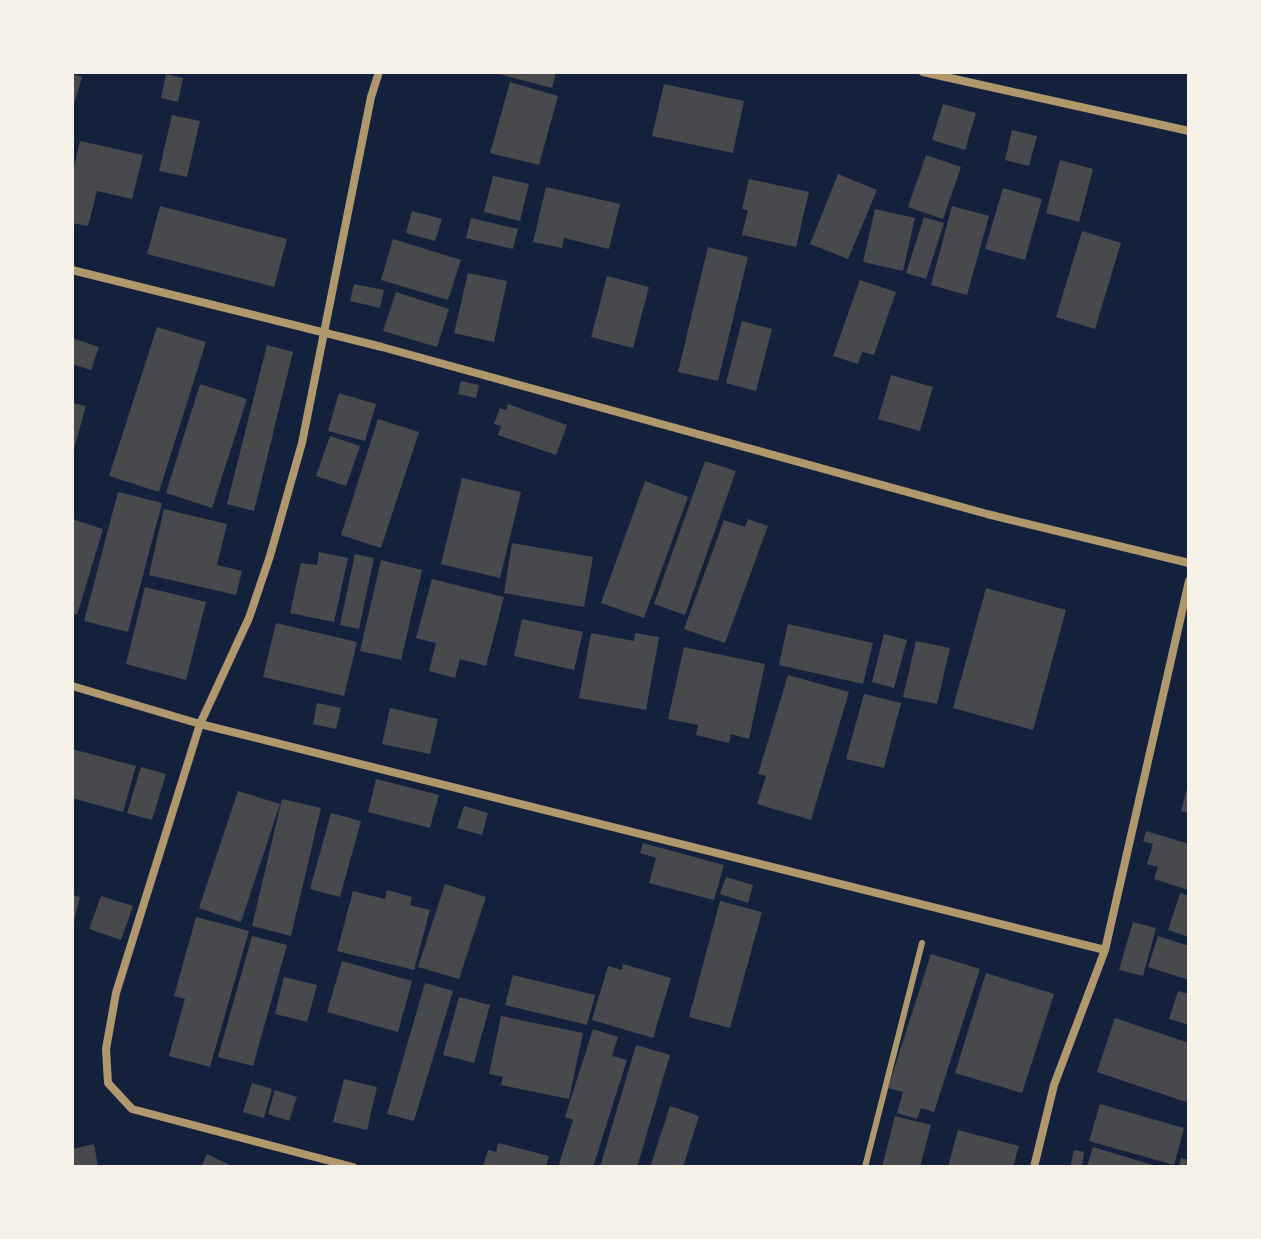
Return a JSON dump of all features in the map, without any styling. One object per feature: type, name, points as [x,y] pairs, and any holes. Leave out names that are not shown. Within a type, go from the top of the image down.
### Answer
[{"type":"street","points":[[353,1167],[132,1109],[108,1083],[106,1049],[116,993],[200,724],[249,618],[302,443],[379,72]]},
{"type":"street","points":[[923,72],[1189,131]]},
{"type":"street","points":[[72,270],[382,347],[987,514],[1189,563]]},
{"type":"street","points":[[1034,1167],[1054,1085],[1105,950],[1189,581]]},
{"type":"street","points":[[72,686],[200,724],[1105,950]]},
{"type":"lane","points":[[865,1167],[922,943]]},
{"type":"building","points":[[491,72],[556,72],[552,88]]},
{"type":"building","points":[[72,74],[82,77],[73,107],[72,107]]},
{"type":"building","points":[[166,74],[183,78],[178,102],[161,98]]},
{"type":"building","points":[[510,82],[558,96],[539,165],[490,153]]},
{"type":"building","points":[[664,84],[744,101],[733,153],[652,136]]},
{"type":"building","points":[[943,104],[976,113],[965,150],[932,140]]},
{"type":"building","points":[[172,115],[200,121],[187,177],[159,171]]},
{"type":"building","points":[[1012,130],[1037,136],[1029,166],[1005,160]]},
{"type":"building","points":[[80,141],[143,155],[132,199],[97,191],[88,226],[72,223],[72,175]]},
{"type":"building","points":[[926,155],[961,167],[943,219],[908,207]]},
{"type":"building","points":[[1060,160],[1093,169],[1079,222],[1046,213]]},
{"type":"building","points":[[838,174],[877,190],[848,259],[810,244]]},
{"type":"building","points":[[493,176],[529,184],[520,221],[484,212]]},
{"type":"building","points":[[749,179],[809,192],[796,247],[742,235],[748,210],[742,209]]},
{"type":"building","points":[[546,187],[620,204],[609,249],[564,238],[562,248],[533,242]]},
{"type":"building","points":[[1003,188],[1042,199],[1025,260],[985,249]]},
{"type":"building","points":[[160,206],[287,239],[274,287],[147,254]]},
{"type":"building","points":[[952,206],[989,216],[967,295],[931,285]]},
{"type":"building","points":[[875,209],[915,218],[903,271],[863,262]]},
{"type":"building","points":[[412,211],[442,219],[435,241],[406,233]]},
{"type":"building","points":[[924,217],[944,223],[926,279],[906,273]]},
{"type":"building","points":[[471,218],[518,229],[513,249],[466,238]]},
{"type":"building","points":[[1082,231],[1121,243],[1095,329],[1056,317]]},
{"type":"building","points":[[393,239],[461,260],[448,300],[381,280]]},
{"type":"building","points":[[708,247],[748,257],[718,381],[678,372]]},
{"type":"building","points":[[468,273],[507,281],[494,342],[454,333]]},
{"type":"building","points":[[607,276],[649,287],[633,348],[591,337]]},
{"type":"building","points":[[860,280],[896,292],[874,355],[862,352],[858,364],[833,356]]},
{"type":"building","points":[[354,284],[384,290],[380,308],[350,301]]},
{"type":"building","points":[[396,292],[449,309],[437,347],[383,331]]},
{"type":"building","points":[[742,321],[772,329],[756,391],[726,383]]},
{"type":"building","points":[[157,327],[206,342],[159,492],[109,476]]},
{"type":"building","points":[[72,338],[99,347],[91,370],[72,364]]},
{"type":"building","points":[[267,345],[293,352],[254,511],[227,504]]},
{"type":"building","points":[[891,375],[933,387],[920,431],[878,419]]},
{"type":"building","points":[[461,381],[479,385],[476,398],[458,394]]},
{"type":"building","points":[[200,384],[247,399],[212,508],[166,493]]},
{"type":"building","points":[[339,393],[376,404],[365,441],[328,431]]},
{"type":"building","points":[[72,403],[86,406],[73,452],[72,452]]},
{"type":"building","points":[[508,404],[567,425],[556,455],[498,435],[501,426],[494,424],[500,408],[506,410]]},
{"type":"building","points":[[378,419],[419,432],[381,548],[341,535]]},
{"type":"building","points":[[330,436],[360,446],[346,486],[316,476]]},
{"type":"building","points":[[705,461],[736,471],[685,615],[654,604]]},
{"type":"building","points":[[462,478],[521,492],[500,578],[441,564]]},
{"type":"building","points":[[645,481],[688,497],[644,618],[601,603]]},
{"type":"building","points":[[118,492],[162,503],[128,632],[84,621]]},
{"type":"building","points":[[164,509],[227,524],[217,565],[242,571],[236,595],[149,575]]},
{"type":"building","points":[[72,519],[103,529],[77,615],[72,613]]},
{"type":"building","points":[[748,519],[768,526],[725,643],[684,629],[724,520],[745,527]]},
{"type":"building","points":[[512,543],[593,557],[584,607],[504,593]]},
{"type":"building","points":[[319,552],[348,558],[334,622],[290,613],[301,563],[317,565]]},
{"type":"building","points":[[355,554],[374,558],[359,629],[340,625]]},
{"type":"building","points":[[381,560],[422,570],[401,660],[360,651]]},
{"type":"building","points":[[432,579],[504,597],[486,666],[460,659],[455,678],[429,671],[436,643],[416,638]]},
{"type":"building","points":[[145,587],[206,602],[186,680],[126,664]]},
{"type":"building","points":[[986,588],[1066,610],[1033,730],[953,708]]},
{"type":"building","points":[[522,619],[583,632],[574,670],[514,656]]},
{"type":"building","points":[[276,623],[357,642],[344,696],[263,677]]},
{"type":"building","points":[[788,624],[873,643],[863,684],[779,665]]},
{"type":"building","points":[[591,633],[634,641],[635,633],[659,637],[646,710],[579,698]]},
{"type":"building","points":[[884,634],[907,640],[894,688],[872,682]]},
{"type":"building","points":[[916,641],[950,648],[937,704],[903,697]]},
{"type":"building","points":[[684,647],[765,664],[749,739],[731,734],[729,743],[696,735],[698,725],[668,719]]},
{"type":"building","points":[[788,675],[849,692],[811,820],[757,804],[766,776],[758,774]]},
{"type":"building","points":[[864,694],[901,703],[884,768],[846,759]]},
{"type":"building","points":[[317,703],[341,708],[336,729],[313,724]]},
{"type":"building","points":[[390,708],[438,719],[430,754],[382,744]]},
{"type":"building","points":[[72,749],[136,766],[123,812],[72,798]]},
{"type":"building","points":[[141,767],[166,774],[152,820],[127,813]]},
{"type":"building","points":[[376,779],[439,795],[430,828],[368,812]]},
{"type":"building","points":[[1189,785],[1189,813],[1181,811]]},
{"type":"building","points":[[238,791],[280,804],[241,922],[199,908]]},
{"type":"building","points":[[282,799],[321,808],[291,936],[252,926]]},
{"type":"building","points":[[464,806],[488,813],[482,835],[457,828]]},
{"type":"building","points":[[331,813],[361,821],[340,897],[310,889]]},
{"type":"building","points":[[1146,831],[1189,844],[1188,890],[1154,879],[1158,867],[1147,864],[1153,844],[1143,841]]},
{"type":"building","points":[[643,843],[724,865],[714,900],[649,883],[656,858],[640,853]]},
{"type":"building","points":[[726,877],[753,885],[748,903],[720,894]]},
{"type":"building","points":[[445,884],[486,897],[459,979],[418,967]]},
{"type":"building","points":[[387,890],[412,897],[410,905],[430,910],[414,970],[337,951],[353,891],[385,899]]},
{"type":"building","points":[[1180,893],[1189,896],[1189,937],[1168,930]]},
{"type":"building","points":[[72,895],[80,897],[73,925],[72,925]]},
{"type":"building","points":[[101,896],[133,906],[121,940],[89,929]]},
{"type":"building","points":[[720,901],[762,912],[730,1028],[689,1017]]},
{"type":"building","points":[[196,917],[249,931],[210,1067],[169,1056],[185,999],[174,996]]},
{"type":"building","points":[[1133,922],[1156,928],[1143,976],[1119,970]]},
{"type":"building","points":[[252,936],[287,945],[253,1066],[218,1057]]},
{"type":"building","points":[[1158,936],[1189,946],[1189,980],[1148,967]]},
{"type":"building","points":[[931,954],[980,969],[934,1112],[921,1108],[917,1119],[897,1113],[903,1092],[888,1088]]},
{"type":"building","points":[[342,961],[412,981],[398,1032],[327,1012]]},
{"type":"building","points":[[623,964],[671,978],[653,1038],[592,1020],[608,966],[622,970]]},
{"type":"building","points":[[986,973],[1054,994],[1022,1093],[955,1073]]},
{"type":"building","points":[[513,975],[595,995],[587,1025],[505,1005]]},
{"type":"building","points":[[284,977],[317,985],[307,1022],[275,1014]]},
{"type":"building","points":[[425,983],[453,991],[414,1121],[387,1114]]},
{"type":"building","points":[[1178,991],[1189,994],[1189,1025],[1169,1019]]},
{"type":"building","points":[[459,997],[490,1005],[474,1063],[443,1055]]},
{"type":"building","points":[[501,1016],[583,1033],[569,1099],[501,1085],[503,1077],[489,1074]]},
{"type":"building","points":[[1115,1018],[1189,1043],[1189,1103],[1097,1072]]},
{"type":"building","points":[[593,1029],[618,1037],[612,1056],[627,1060],[593,1167],[568,1167],[559,1164],[573,1120],[565,1117]]},
{"type":"building","points":[[636,1045],[670,1055],[637,1167],[600,1167]]},
{"type":"building","points":[[344,1079],[377,1087],[367,1130],[333,1122]]},
{"type":"building","points":[[252,1083],[272,1089],[264,1118],[243,1112]]},
{"type":"building","points":[[275,1090],[297,1097],[289,1121],[268,1114]]},
{"type":"building","points":[[1100,1104],[1184,1128],[1174,1165],[1089,1141]]},
{"type":"building","points":[[670,1106],[699,1116],[683,1167],[650,1167]]},
{"type":"building","points":[[895,1116],[931,1125],[920,1167],[882,1167]]},
{"type":"building","points":[[958,1130],[1019,1146],[1013,1167],[948,1167]]},
{"type":"building","points":[[498,1143],[549,1156],[546,1167],[483,1167],[488,1150],[496,1152]]},
{"type":"building","points":[[94,1144],[98,1167],[72,1167],[72,1149]]},
{"type":"building","points":[[1093,1147],[1156,1166],[1087,1167]]},
{"type":"building","points":[[1074,1150],[1084,1152],[1082,1167],[1070,1167]]},
{"type":"building","points":[[207,1154],[234,1167],[201,1167]]},
{"type":"building","points":[[1181,1158],[1189,1160],[1189,1167],[1179,1167]]}]
